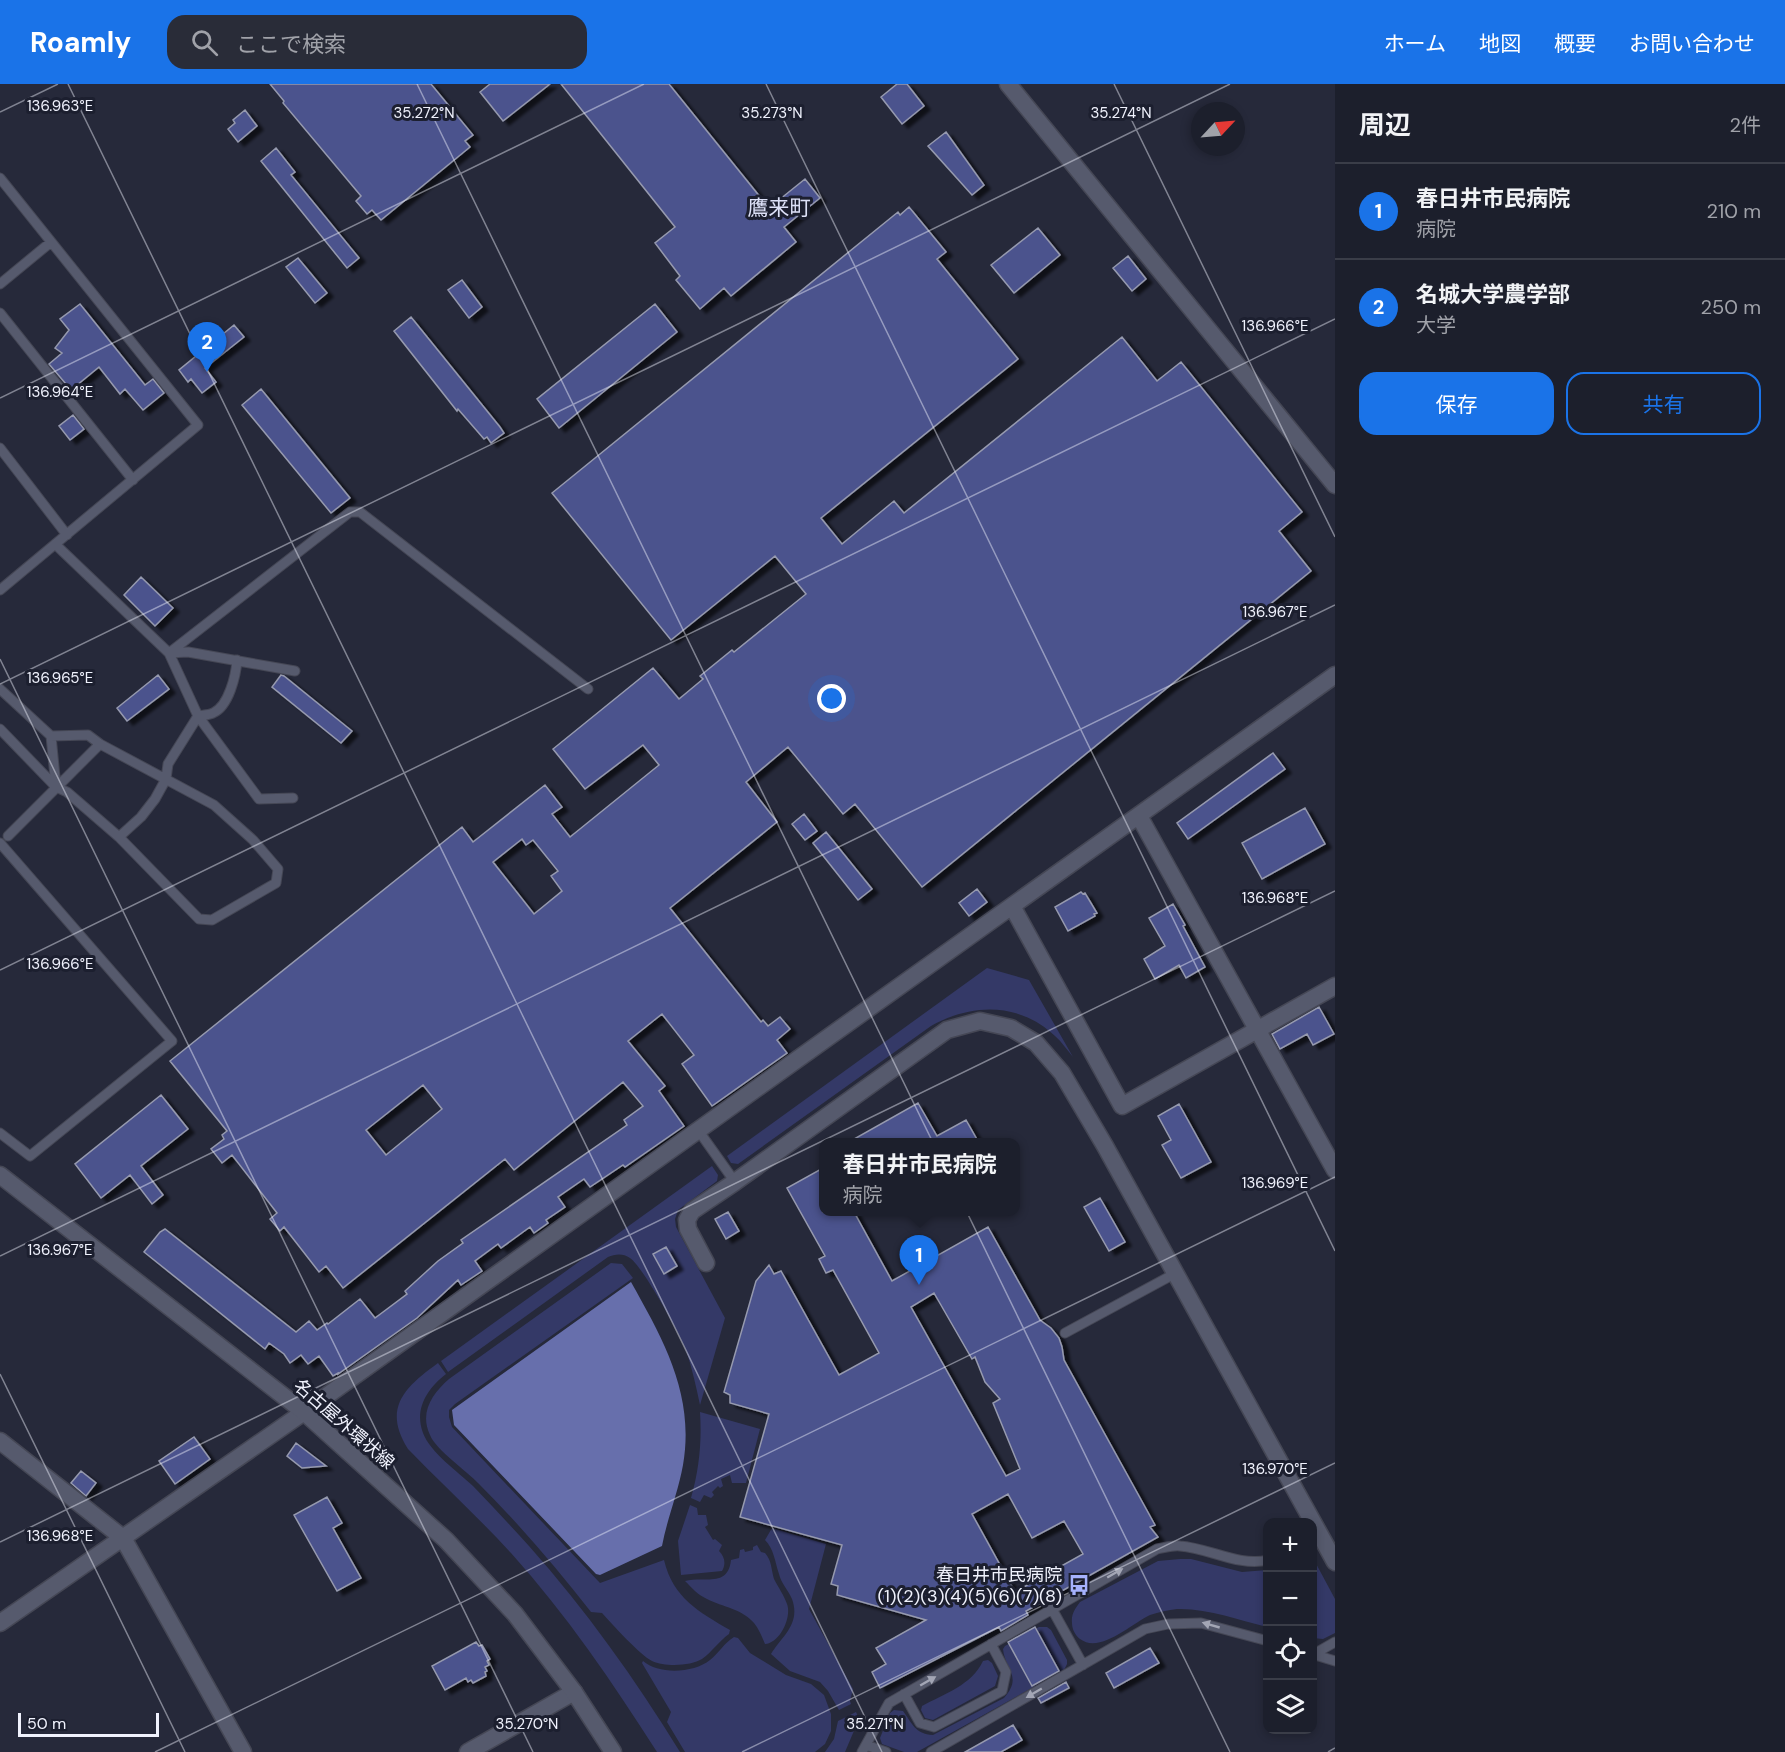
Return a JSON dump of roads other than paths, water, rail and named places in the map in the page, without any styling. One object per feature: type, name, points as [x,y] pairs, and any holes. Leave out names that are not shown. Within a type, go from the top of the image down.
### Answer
[{"type":"street","points":[[1008,84],[1335,485]]},
{"type":"street","points":[[0,1623],[304,1412],[1335,675]]},
{"type":"street","points":[[1139,816],[1335,1170]]},
{"type":"street","points":[[1012,906],[1122,1106],[1335,986]]},
{"type":"street","points":[[706,1263],[688,1229],[687,1220],[692,1211],[947,1030],[980,1021],[1011,1028],[1036,1043],[1062,1073],[1176,1273],[1306,1518]]},
{"type":"street","name":"名古屋外環状線","points":[[0,1175],[304,1412],[447,1540],[514,1614],[574,1692],[613,1752]]},
{"type":"street","points":[[0,1441],[123,1538],[243,1752]]},
{"type":"street","points":[[1317,1537],[1335,1562]]},
{"type":"street","points":[[468,1752],[574,1692]]},
{"type":"lane","points":[[0,178],[198,425],[1,588]]},
{"type":"lane","points":[[0,284],[51,242]]},
{"type":"lane","points":[[0,313],[133,480]]},
{"type":"lane","points":[[0,448],[67,535]]},
{"type":"lane","points":[[169,653],[350,512],[360,512],[588,689]]},
{"type":"lane","points":[[55,544],[169,653],[198,716],[259,799],[293,798]]},
{"type":"lane","points":[[169,653],[188,652],[295,671]]},
{"type":"lane","points":[[119,837],[141,817],[155,799],[166,779],[168,764],[198,716],[213,713],[223,705],[236,676],[237,660]]},
{"type":"lane","points":[[0,689],[51,736],[56,787]]},
{"type":"lane","points":[[0,729],[56,787],[67,792],[119,837],[199,920],[212,920],[276,883],[278,869],[253,840],[214,805],[100,744],[88,735],[51,736]]},
{"type":"lane","points":[[8,836],[100,744]]},
{"type":"lane","points":[[0,843],[172,1041],[30,1156],[0,1133]]},
{"type":"lane","points":[[698,1130],[735,1182]]},
{"type":"lane","points":[[1065,1333],[1176,1273]]},
{"type":"lane","points":[[886,1752],[864,1748],[889,1703],[1157,1549],[1178,1545],[1234,1558],[1263,1561]]},
{"type":"lane","points":[[1052,1609],[1083,1665]]},
{"type":"lane","points":[[931,1752],[1145,1629],[1168,1624],[1201,1623],[1263,1640]]},
{"type":"lane","points":[[1317,1652],[1335,1642]]},
{"type":"lane","points":[[904,1695],[920,1723],[934,1727],[1002,1690],[1006,1672],[991,1644]]},
{"type":"lane","points":[[1317,1655],[1335,1661]]},
{"type":"place","name":"名城大学農学部","points":[[207,372]]},
{"type":"place","name":"春日井市民病院","points":[[919,1285]]},
{"type":"place","name":"春日井市民病院 (1)(2)(3)(4)(5)(6)(7)(8)","points":[[1079,1585]]},
{"type":"district","name":"鷹来町","points":[[779,208]]}]
